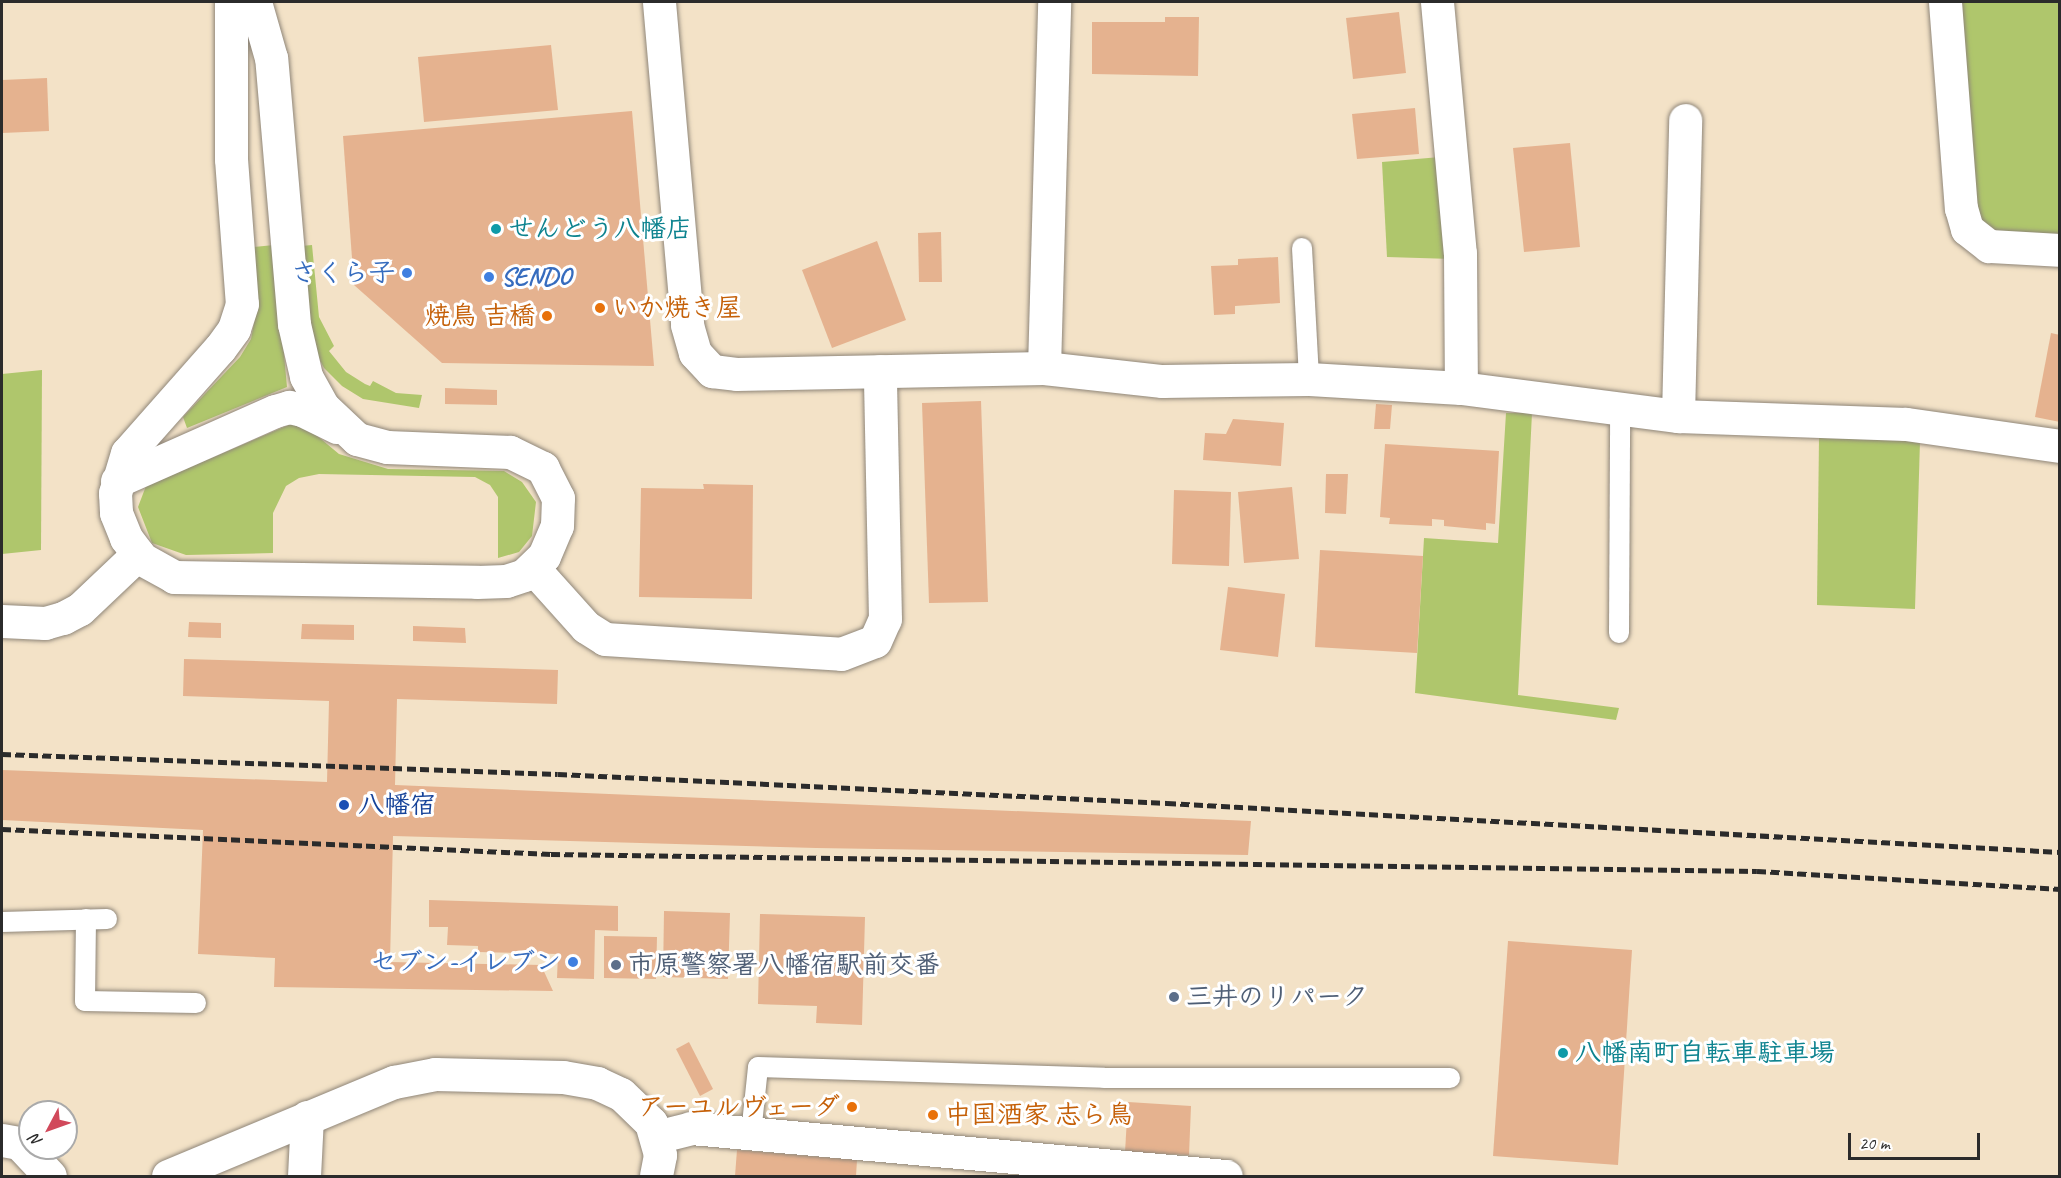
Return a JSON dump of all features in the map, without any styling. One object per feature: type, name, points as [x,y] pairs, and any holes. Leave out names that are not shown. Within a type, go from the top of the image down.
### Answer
[{"type":"street","points":[[117,481],[252,420],[288,407],[347,432],[357,439],[387,447],[510,452],[543,468],[558,498],[559,513],[552,542],[533,568],[506,581],[188,578],[161,573],[138,554],[116,513],[117,481],[134,442],[220,348],[238,318],[243,293],[231,159],[231,2]]},
{"type":"street","points":[[255,2],[271,58],[297,346],[313,391],[347,432]]},
{"type":"street","points":[[659,2],[687,325],[695,353],[712,371],[723,374],[1044,368],[1162,381],[1309,379],[1461,388],[1678,416],[1906,424],[2060,446]]},
{"type":"street","points":[[1044,368],[1054,2]]},
{"type":"street","points":[[1437,2],[1460,253],[1461,388]]},
{"type":"street","points":[[1945,2],[1961,208],[1967,229],[1989,246],[2060,250]]},
{"type":"street","points":[[1678,416],[1685,120]]},
{"type":"street","points":[[533,568],[586,627],[605,639],[841,654],[875,641],[885,619],[880,371]]},
{"type":"street","points":[[2,621],[45,623],[72,614],[138,554]]},
{"type":"street","points":[[168,1176],[307,1117],[412,1077],[435,1074],[563,1077],[597,1083],[621,1094],[640,1110],[656,1137],[660,1155],[656,1176]]},
{"type":"street","points":[[304,1176],[307,1117]]},
{"type":"street","points":[[656,1137],[691,1128],[1226,1176]]},
{"type":"street","points":[[2,1140],[19,1143],[50,1176]]},
{"type":"lane","points":[[1302,248],[1309,379]]},
{"type":"lane","points":[[1619,633],[1620,408]]},
{"type":"lane","points":[[86,919],[85,1001],[196,1003]]},
{"type":"lane","points":[[2,922],[107,919]]},
{"type":"lane","points":[[751,1134],[758,1066],[1104,1078],[1450,1078]]},
{"type":"green space","points":[[1952,2],[2059,2],[2059,241],[1977,230]]},
{"type":"green space","points":[[1440,157],[1452,259],[1387,257],[1382,162]]},
{"type":"green space","points":[[274,245],[287,387],[187,428],[183,417],[240,357],[251,339],[258,302],[253,247]]},
{"type":"green space","points":[[312,245],[319,317],[334,346],[329,351],[346,372],[365,384],[370,386],[373,381],[396,393],[422,395],[419,408],[363,399],[342,386],[324,368],[312,345],[301,246]]},
{"type":"green space","points":[[42,370],[41,550],[2,554],[2,374]]},
{"type":"green space","points":[[1506,413],[1532,413],[1518,695],[1619,708],[1616,720],[1415,693],[1424,538],[1498,543]]},
{"type":"green space","points":[[291,424],[309,429],[339,454],[388,469],[504,471],[522,482],[536,502],[532,536],[519,552],[498,558],[498,497],[490,485],[475,477],[319,474],[299,478],[286,486],[273,513],[273,553],[186,555],[152,543],[138,507],[146,486]]},
{"type":"green space","points":[[1819,438],[1920,441],[1915,609],[1817,605]]},
{"type":"building","points":[[1399,12],[1406,73],[1353,79],[1346,18]]},
{"type":"building","points":[[1165,17],[1199,17],[1198,76],[1092,74],[1092,22],[1165,22]]},
{"type":"building","points":[[551,45],[558,110],[424,122],[418,57]]},
{"type":"building","points":[[47,78],[49,131],[2,133],[2,80]]},
{"type":"building","points":[[1415,108],[1419,154],[1357,159],[1352,114]]},
{"type":"building","name":"せんどう八幡店","points":[[632,111],[654,366],[442,363],[354,285],[343,136]]},
{"type":"building","points":[[1570,143],[1580,247],[1524,252],[1513,148]]},
{"type":"building","points":[[941,232],[942,282],[919,282],[918,233]]},
{"type":"building","points":[[877,241],[906,320],[832,348],[802,270]]},
{"type":"building","points":[[1278,257],[1280,303],[1235,306],[1235,314],[1214,315],[1211,266],[1238,265],[1238,259]]},
{"type":"building","points":[[2051,333],[2060,335],[2060,422],[2035,417]]},
{"type":"building","points":[[445,388],[497,390],[497,405],[445,404]]},
{"type":"building","points":[[981,401],[988,602],[929,603],[922,403]]},
{"type":"building","points":[[1376,404],[1392,405],[1390,429],[1374,429]]},
{"type":"building","points":[[1233,419],[1284,423],[1281,466],[1203,460],[1205,433],[1226,434]]},
{"type":"building","points":[[1385,444],[1499,451],[1495,524],[1486,523],[1486,530],[1444,526],[1444,520],[1432,519],[1432,526],[1389,524],[1390,518],[1380,517]]},
{"type":"building","points":[[1326,474],[1348,474],[1346,514],[1325,513]]},
{"type":"building","points":[[703,484],[753,485],[752,599],[639,597],[641,488],[704,489]]},
{"type":"building","points":[[1292,487],[1299,559],[1244,563],[1238,492]]},
{"type":"building","points":[[1174,490],[1231,492],[1229,566],[1172,564]]},
{"type":"building","points":[[1320,550],[1423,556],[1417,653],[1315,647]]},
{"type":"building","points":[[1228,587],[1285,594],[1278,657],[1220,650]]},
{"type":"building","points":[[189,622],[221,623],[221,638],[188,637]]},
{"type":"building","points":[[302,624],[354,625],[354,640],[301,639]]},
{"type":"building","points":[[413,626],[465,628],[466,643],[413,641]]},
{"type":"building","points":[[184,659],[558,670],[557,704],[397,699],[395,785],[1251,821],[1248,855],[816,848],[393,836],[390,962],[541,965],[553,991],[274,987],[275,958],[198,954],[203,830],[2,820],[2,770],[327,782],[329,701],[183,696]]},
{"type":"building","points":[[429,900],[618,906],[618,931],[595,930],[594,979],[557,978],[558,954],[478,952],[478,946],[447,945],[448,927],[429,927]]},
{"type":"building","points":[[664,911],[730,913],[728,979],[663,977]]},
{"type":"building","points":[[760,914],[865,917],[862,1025],[816,1023],[817,1006],[758,1004]]},
{"type":"building","points":[[604,936],[657,937],[656,979],[604,978]]},
{"type":"building","name":"八幡南町自転車駐車場","points":[[1508,941],[1632,950],[1618,1165],[1493,1156]]},
{"type":"building","points":[[689,1042],[713,1089],[700,1096],[676,1049]]},
{"type":"building","points":[[1128,1102],[1191,1106],[1189,1155],[1125,1152]]},
{"type":"building","points":[[737,1150],[857,1160],[856,1176],[735,1176]]},
{"type":"railway","points":[[2,754],[558,774],[1167,803],[2060,852]]},
{"type":"railway","points":[[2,829],[551,854],[1757,871],[2060,889]]},
{"type":"place","name":"せんどう八幡店","points":[[496,229]]},
{"type":"place","name":"さくら子","points":[[407,273]]},
{"type":"place","name":"SENDO","points":[[489,277]]},
{"type":"place","name":"いか焼き屋","points":[[600,308]]},
{"type":"place","name":"焼鳥 吉橋","points":[[547,316]]},
{"type":"place","name":"八幡宿","points":[[344,805]]},
{"type":"place","name":"セブン-イレブン","points":[[573,962]]},
{"type":"place","name":"市原警察署八幡宿駅前交番","points":[[616,965]]},
{"type":"place","name":"三井のリパーク","points":[[1174,997]]},
{"type":"place","name":"八幡南町自転車駐車場","points":[[1563,1053]]},
{"type":"place","name":"アーユルヴェーダ","points":[[852,1107]]},
{"type":"place","name":"中国酒家 志ら鳥","points":[[933,1115]]}]
